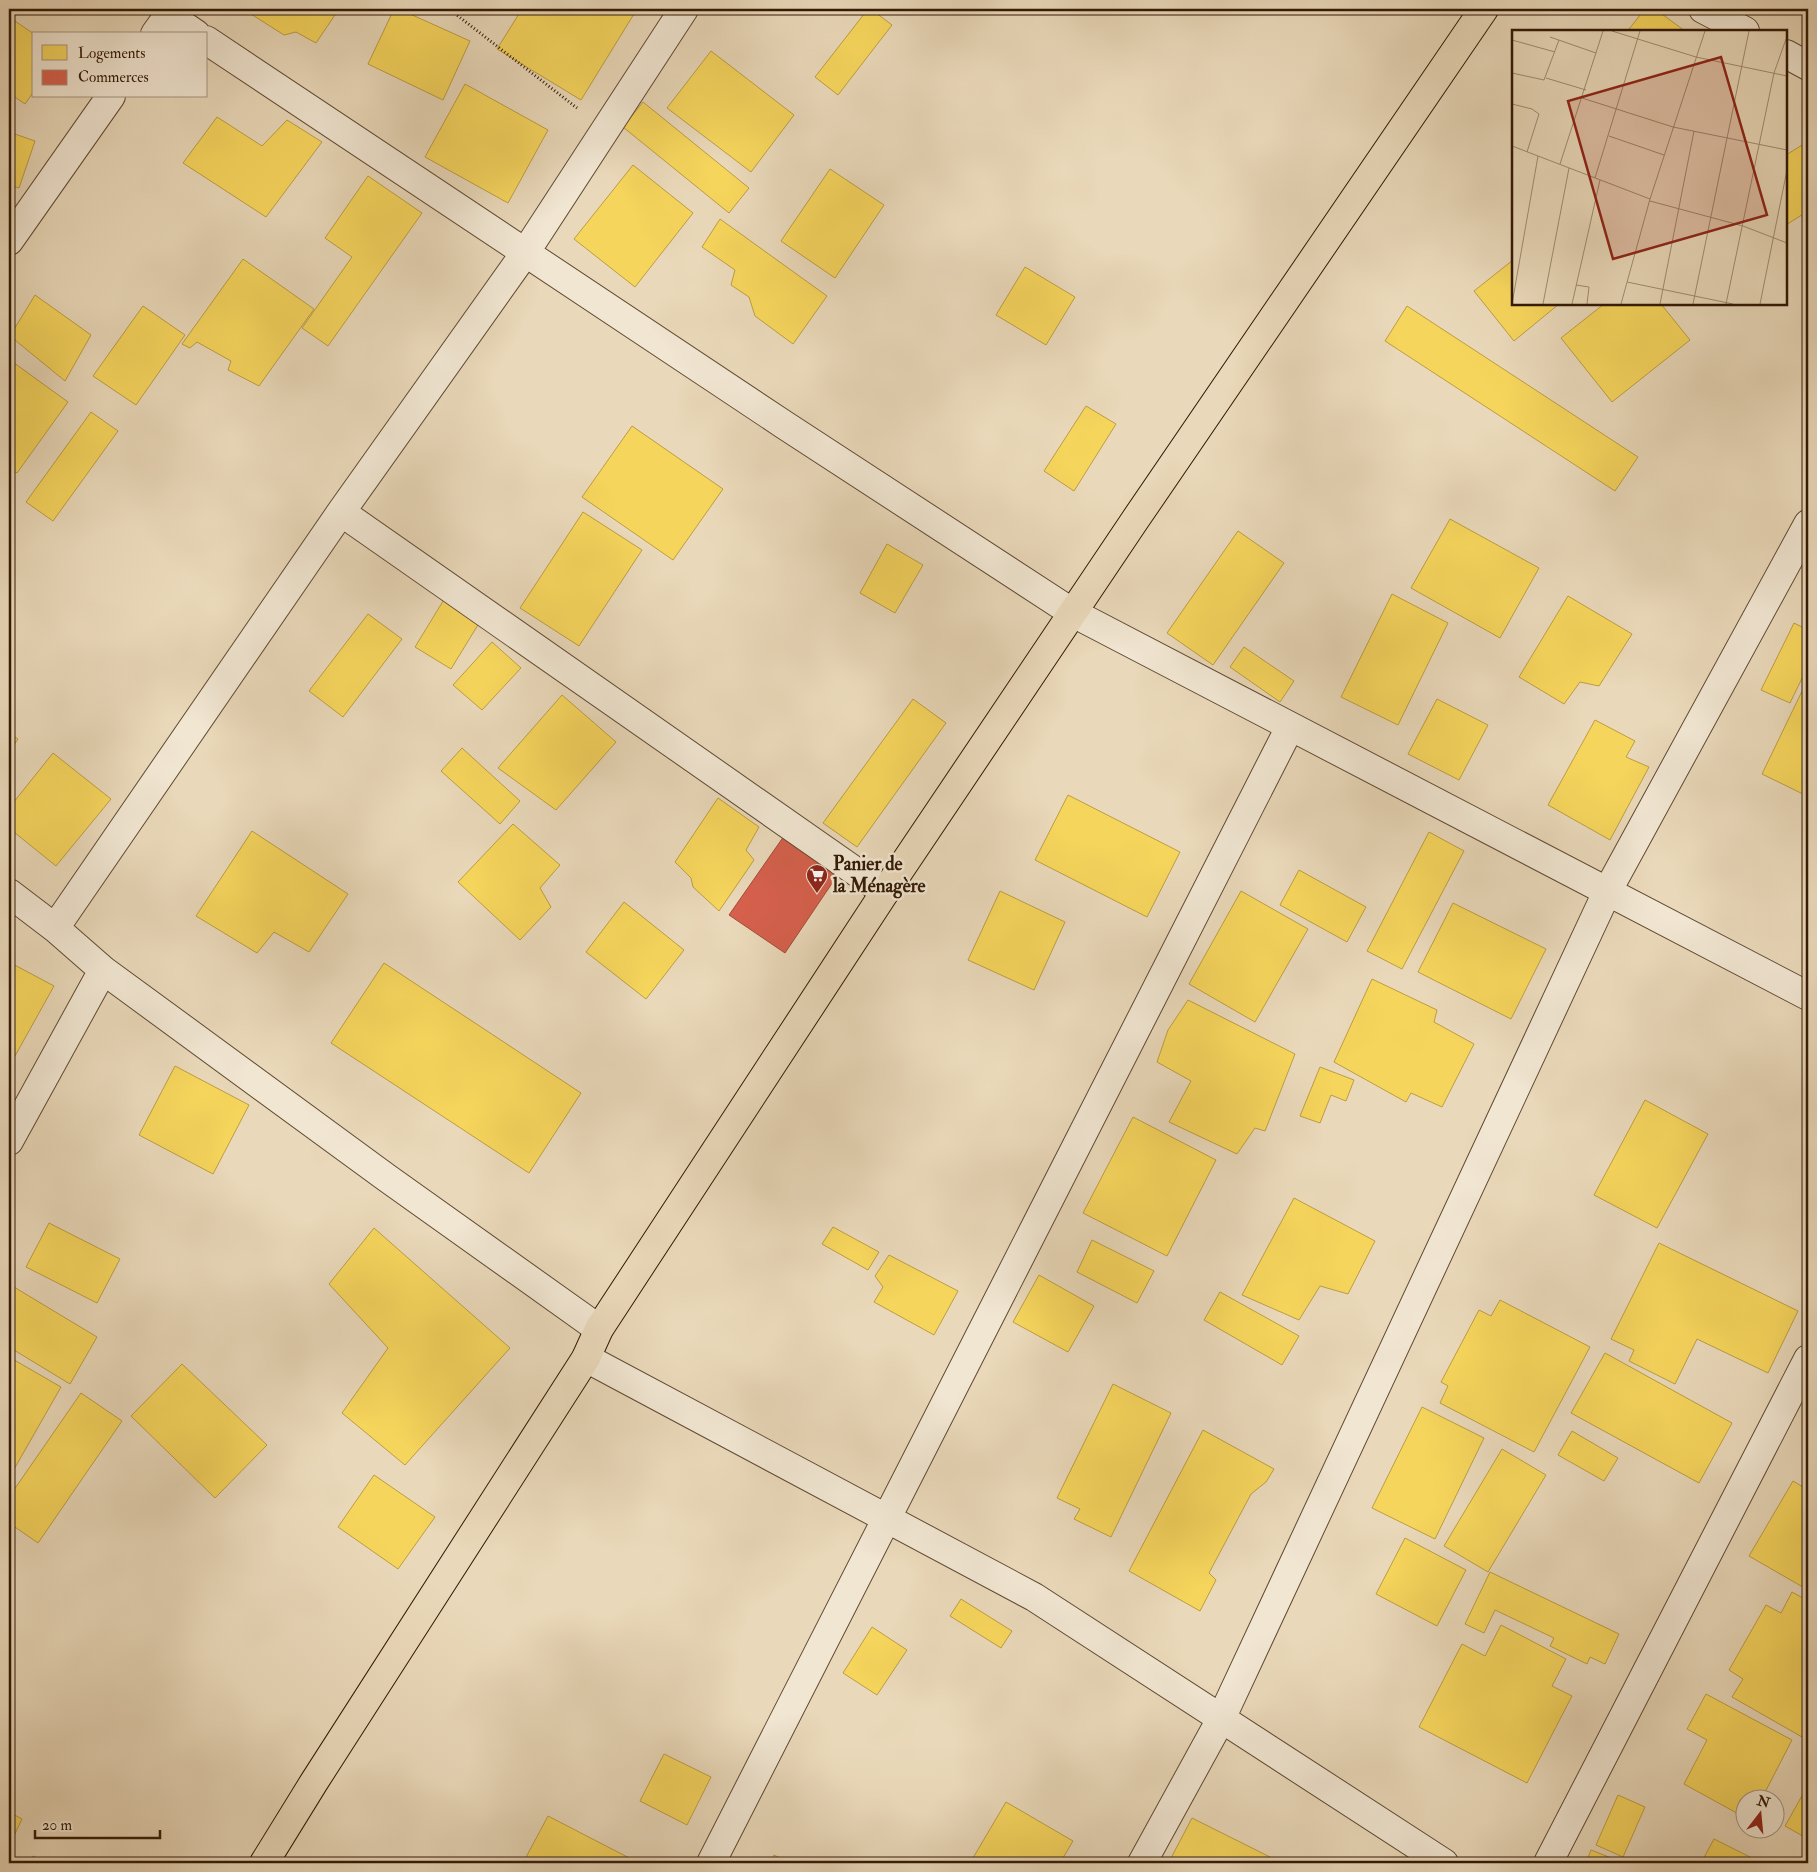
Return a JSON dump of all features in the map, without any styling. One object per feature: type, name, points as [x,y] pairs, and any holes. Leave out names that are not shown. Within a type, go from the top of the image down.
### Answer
[{"type":"highway","points":[[264,1863],[324,1766],[586,1358],[599,1329],[885,892],[1484,9]]},
{"type":"street","points":[[55,928],[340,512],[525,254],[684,9]]},
{"type":"street","points":[[1704,9],[1743,30]]},
{"type":"street","points":[[165,19],[192,32]]},
{"type":"street","points":[[208,41],[525,254],[1073,614],[1808,996]]},
{"type":"street","points":[[1787,55],[1808,66]]},
{"type":"street","points":[[9,241],[110,98]]},
{"type":"street","points":[[340,512],[885,892]]},
{"type":"street","points":[[1142,1863],[1221,1719],[1607,892],[1808,524]]},
{"type":"street","points":[[711,1863],[1290,727]]},
{"type":"street","points":[[9,893],[55,928],[103,970],[387,1178],[599,1329]]},
{"type":"street","points":[[9,1141],[103,970]]},
{"type":"street","points":[[586,1358],[1034,1597],[1444,1863]]},
{"type":"street","points":[[1548,1863],[1808,1359]]},
{"type":"path","points":[[449,9],[606,130]]},
{"type":"building: Logements","points":[[243,9],[339,9],[316,43],[296,32],[284,35]]},
{"type":"building: Logements","points":[[394,9],[399,9],[470,41],[443,100],[368,64]]},
{"type":"building: Logements","points":[[522,9],[637,9],[581,100],[497,49]]},
{"type":"building: Logements","points":[[868,9],[871,9],[892,25],[838,95],[815,77]]},
{"type":"building: Logements","points":[[1645,9],[1655,9],[1684,30],[1630,30]]},
{"type":"building: Logements","points":[[9,17],[32,33],[32,94],[25,104],[9,93]]},
{"type":"building: Logements","points":[[711,51],[794,115],[751,172],[667,108]]},
{"type":"building: Logements","points":[[465,84],[548,130],[508,203],[425,157]]},
{"type":"building: Logements","points":[[643,102],[749,188],[729,213],[623,127]]},
{"type":"building: Logements","points":[[217,117],[262,146],[287,120],[322,142],[266,217],[183,163]]},
{"type":"building: Logements","points":[[9,132],[35,141],[19,188],[9,185]]},
{"type":"building: Logements","points":[[1807,142],[1808,211],[1787,224],[1787,154]]},
{"type":"building: Logements","points":[[633,165],[693,213],[635,287],[574,239]]},
{"type":"building: Logements","points":[[830,169],[884,205],[835,278],[781,241]]},
{"type":"building: Logements","points":[[368,176],[422,213],[328,346],[302,328],[352,257],[325,238]]},
{"type":"building: Logements","points":[[720,219],[827,296],[793,344],[755,316],[749,297],[731,285],[735,270],[702,247]]},
{"type":"building: Logements","points":[[243,259],[314,309],[259,386],[228,370],[231,361],[197,342],[190,348],[182,344]]},
{"type":"building: Logements","points":[[1512,261],[1512,305],[1558,305],[1514,341],[1474,291]]},
{"type":"building: Logements","points":[[1025,267],[1075,297],[1046,345],[996,315]]},
{"type":"building: Logements","points":[[35,295],[91,335],[65,381],[10,336]]},
{"type":"building: Logements","points":[[1603,305],[1662,305],[1690,340],[1612,402],[1561,338]]},
{"type":"building: Logements","points":[[143,306],[185,335],[136,405],[93,376]]},
{"type":"building: Logements","points":[[1407,306],[1638,457],[1615,491],[1385,341]]},
{"type":"building: Logements","points":[[10,360],[68,402],[17,473],[9,468]]},
{"type":"building: Logements","points":[[1086,406],[1116,424],[1074,491],[1044,471]]},
{"type":"building: Logements","points":[[91,412],[118,431],[53,521],[26,502]]},
{"type":"building: Logements","points":[[632,426],[723,489],[673,560],[582,497]]},
{"type":"building: Logements","points":[[583,512],[642,550],[579,646],[520,608]]},
{"type":"building: Logements","points":[[1450,519],[1539,568],[1500,638],[1411,588]]},
{"type":"building: Logements","points":[[1238,531],[1284,563],[1213,665],[1167,633]]},
{"type":"building: Logements","points":[[887,544],[923,565],[895,613],[860,593]]},
{"type":"building: Logements","points":[[448,593],[484,615],[451,669],[415,647]]},
{"type":"building: Logements","points":[[1392,594],[1448,623],[1398,725],[1341,697]]},
{"type":"building: Logements","points":[[1568,596],[1632,634],[1599,686],[1580,682],[1564,704],[1519,677]]},
{"type":"building: Logements","points":[[368,614],[402,639],[343,717],[309,691]]},
{"type":"building: Logements","points":[[1794,623],[1808,630],[1808,666],[1790,703],[1761,690]]},
{"type":"building: Logements","points":[[492,642],[521,668],[482,710],[453,685]]},
{"type":"building: Logements","points":[[1244,647],[1294,681],[1280,702],[1230,667]]},
{"type":"building: Logements","points":[[1805,685],[1808,686],[1807,796],[1762,774]]},
{"type":"building: Logements","points":[[562,695],[616,742],[556,810],[498,768]]},
{"type":"building: Logements","points":[[913,699],[946,723],[857,847],[823,823]]},
{"type":"building: Logements","points":[[1437,699],[1488,725],[1459,780],[1408,754]]},
{"type":"building: Logements","points":[[1595,720],[1635,741],[1626,757],[1649,767],[1610,840],[1548,805]]},
{"type":"building: Logements","points":[[9,733],[18,739],[9,752]]},
{"type":"building: Logements","points":[[462,748],[520,801],[500,824],[441,771]]},
{"type":"building: Logements","points":[[53,753],[111,799],[56,866],[9,828],[9,808]]},
{"type":"building: Logements","points":[[1068,795],[1180,852],[1147,917],[1035,860]]},
{"type":"building: Logements","points":[[718,798],[759,827],[746,850],[754,860],[719,911],[693,887],[691,878],[675,862]]},
{"type":"building: Logements","points":[[513,824],[560,865],[540,888],[551,907],[520,940],[458,882]]},
{"type":"building: Logements","points":[[252,831],[348,894],[309,952],[274,932],[257,953],[196,916]]},
{"type":"building: Logements","points":[[1429,832],[1464,851],[1402,969],[1367,951]]},
{"type":"building: Logements","points":[[1299,870],[1366,907],[1347,942],[1280,905]]},
{"type":"building: Logements","points":[[1000,891],[1065,922],[1034,990],[968,960]]},
{"type":"building: Logements","points":[[1241,891],[1308,929],[1255,1022],[1189,984]]},
{"type":"building: Logements","points":[[624,902],[684,950],[646,999],[586,952]]},
{"type":"building: Logements","points":[[1453,903],[1546,949],[1511,1019],[1418,972]]},
{"type":"building: Logements","points":[[9,962],[54,986],[10,1065],[9,1065]]},
{"type":"building: Logements","points":[[384,963],[581,1093],[529,1173],[331,1043]]},
{"type":"building: Logements","points":[[1372,979],[1437,1010],[1434,1022],[1474,1044],[1442,1107],[1411,1093],[1406,1102],[1334,1062]]},
{"type":"building: Logements","points":[[1188,1000],[1295,1054],[1265,1131],[1255,1128],[1237,1154],[1169,1122],[1191,1081],[1157,1062],[1168,1030]]},
{"type":"building: Logements","points":[[175,1066],[249,1105],[213,1174],[139,1135]]},
{"type":"building: Logements","points":[[1320,1067],[1354,1080],[1346,1101],[1331,1095],[1320,1123],[1300,1116]]},
{"type":"building: Logements","points":[[1645,1100],[1708,1134],[1657,1228],[1594,1195]]},
{"type":"building: Logements","points":[[1133,1117],[1216,1160],[1167,1256],[1083,1213]]},
{"type":"building: Logements","points":[[1294,1198],[1375,1241],[1348,1294],[1320,1286],[1299,1320],[1242,1295]]},
{"type":"building: Logements","points":[[49,1223],[120,1259],[97,1303],[26,1267]]},
{"type":"building: Logements","points":[[833,1227],[879,1252],[868,1270],[822,1244]]},
{"type":"building: Logements","points":[[374,1228],[510,1348],[405,1465],[342,1413],[388,1348],[329,1284]]},
{"type":"building: Logements","points":[[1092,1240],[1154,1271],[1137,1303],[1077,1272]]},
{"type":"building: Logements","points":[[1659,1243],[1798,1311],[1768,1373],[1697,1339],[1675,1384],[1629,1361],[1634,1350],[1611,1339]]},
{"type":"building: Logements","points":[[889,1255],[958,1291],[934,1335],[874,1302],[883,1287],[875,1276]]},
{"type":"building: Logements","points":[[1039,1275],[1094,1306],[1068,1352],[1013,1322]]},
{"type":"building: Logements","points":[[9,1284],[97,1337],[70,1384],[9,1347]]},
{"type":"building: Logements","points":[[1220,1292],[1299,1336],[1282,1365],[1204,1320]]},
{"type":"building: Logements","points":[[1500,1300],[1590,1347],[1534,1452],[1440,1403],[1448,1386],[1441,1382],[1479,1310],[1491,1316]]},
{"type":"building: Logements","points":[[1605,1353],[1732,1423],[1699,1483],[1571,1413]]},
{"type":"building: Logements","points":[[9,1357],[61,1387],[9,1478]]},
{"type":"building: Logements","points":[[182,1364],[267,1445],[215,1498],[131,1416]]},
{"type":"building: Logements","points":[[1113,1384],[1171,1413],[1111,1537],[1074,1519],[1080,1509],[1057,1498]]},
{"type":"building: Logements","points":[[81,1393],[122,1421],[38,1543],[9,1523],[9,1497]]},
{"type":"building: Logements","points":[[1422,1407],[1484,1438],[1435,1539],[1372,1508]]},
{"type":"building: Logements","points":[[1203,1430],[1274,1469],[1266,1482],[1251,1494],[1209,1573],[1216,1580],[1200,1611],[1129,1571]]},
{"type":"building: Logements","points":[[1572,1431],[1618,1458],[1604,1481],[1558,1455]]},
{"type":"building: Logements","points":[[1502,1449],[1546,1475],[1488,1572],[1444,1546]]},
{"type":"building: Logements","points":[[374,1475],[435,1517],[398,1569],[338,1527]]},
{"type":"building: Logements","points":[[1793,1481],[1808,1490],[1808,1590],[1749,1556]]},
{"type":"building: Logements","points":[[1405,1538],[1466,1570],[1437,1626],[1376,1594]]},
{"type":"building: Logements","points":[[1490,1572],[1619,1634],[1605,1664],[1590,1657],[1587,1664],[1550,1646],[1554,1638],[1495,1610],[1484,1633],[1465,1624]]},
{"type":"building: Logements","points":[[1792,1592],[1808,1601],[1808,1726],[1802,1737],[1732,1697],[1743,1679],[1729,1670],[1766,1605],[1781,1613]]},
{"type":"building: Logements","points":[[961,1599],[1012,1631],[1001,1648],[950,1616]]},
{"type":"building: Logements","points":[[1501,1625],[1566,1659],[1552,1686],[1572,1696],[1527,1783],[1419,1727],[1462,1644],[1485,1656]]},
{"type":"building: Logements","points":[[872,1627],[907,1650],[877,1695],[843,1673]]},
{"type":"building: Logements","points":[[1706,1694],[1792,1740],[1766,1790],[1734,1790],[1734,1812],[1684,1784],[1707,1740],[1687,1729]]},
{"type":"building: Logements","points":[[664,1754],[711,1777],[687,1825],[640,1801]]},
{"type":"building: Logements","points":[[1808,1785],[1808,1839],[1785,1826]]},
{"type":"building: Logements","points":[[1618,1795],[1645,1807],[1623,1857],[1596,1845]]},
{"type":"building: Logements","points":[[1006,1802],[1073,1841],[1060,1863],[970,1863]]},
{"type":"building: Logements","points":[[9,1812],[22,1819],[9,1846]]},
{"type":"building: Logements","points":[[548,1816],[639,1863],[529,1863],[524,1861]]},
{"type":"building: Logements","points":[[1192,1818],[1282,1863],[1181,1863],[1171,1858]]},
{"type":"building: Logements","points":[[1714,1839],[1758,1861],[1757,1863],[1701,1863]]},
{"type":"building: Logements","points":[[1591,1850],[1624,1863],[1586,1863]]},
{"type":"building: Logements","points":[[774,1855],[790,1863],[770,1863]]},
{"type":"building: Logements","points":[[33,1856],[49,1863],[29,1863]]},
{"type":"building: Commerces","points":[[784,836],[839,873],[785,953],[729,915]]},
{"type":"place","name":"Panier de la Ménagère","points":[[817,894]]}]
